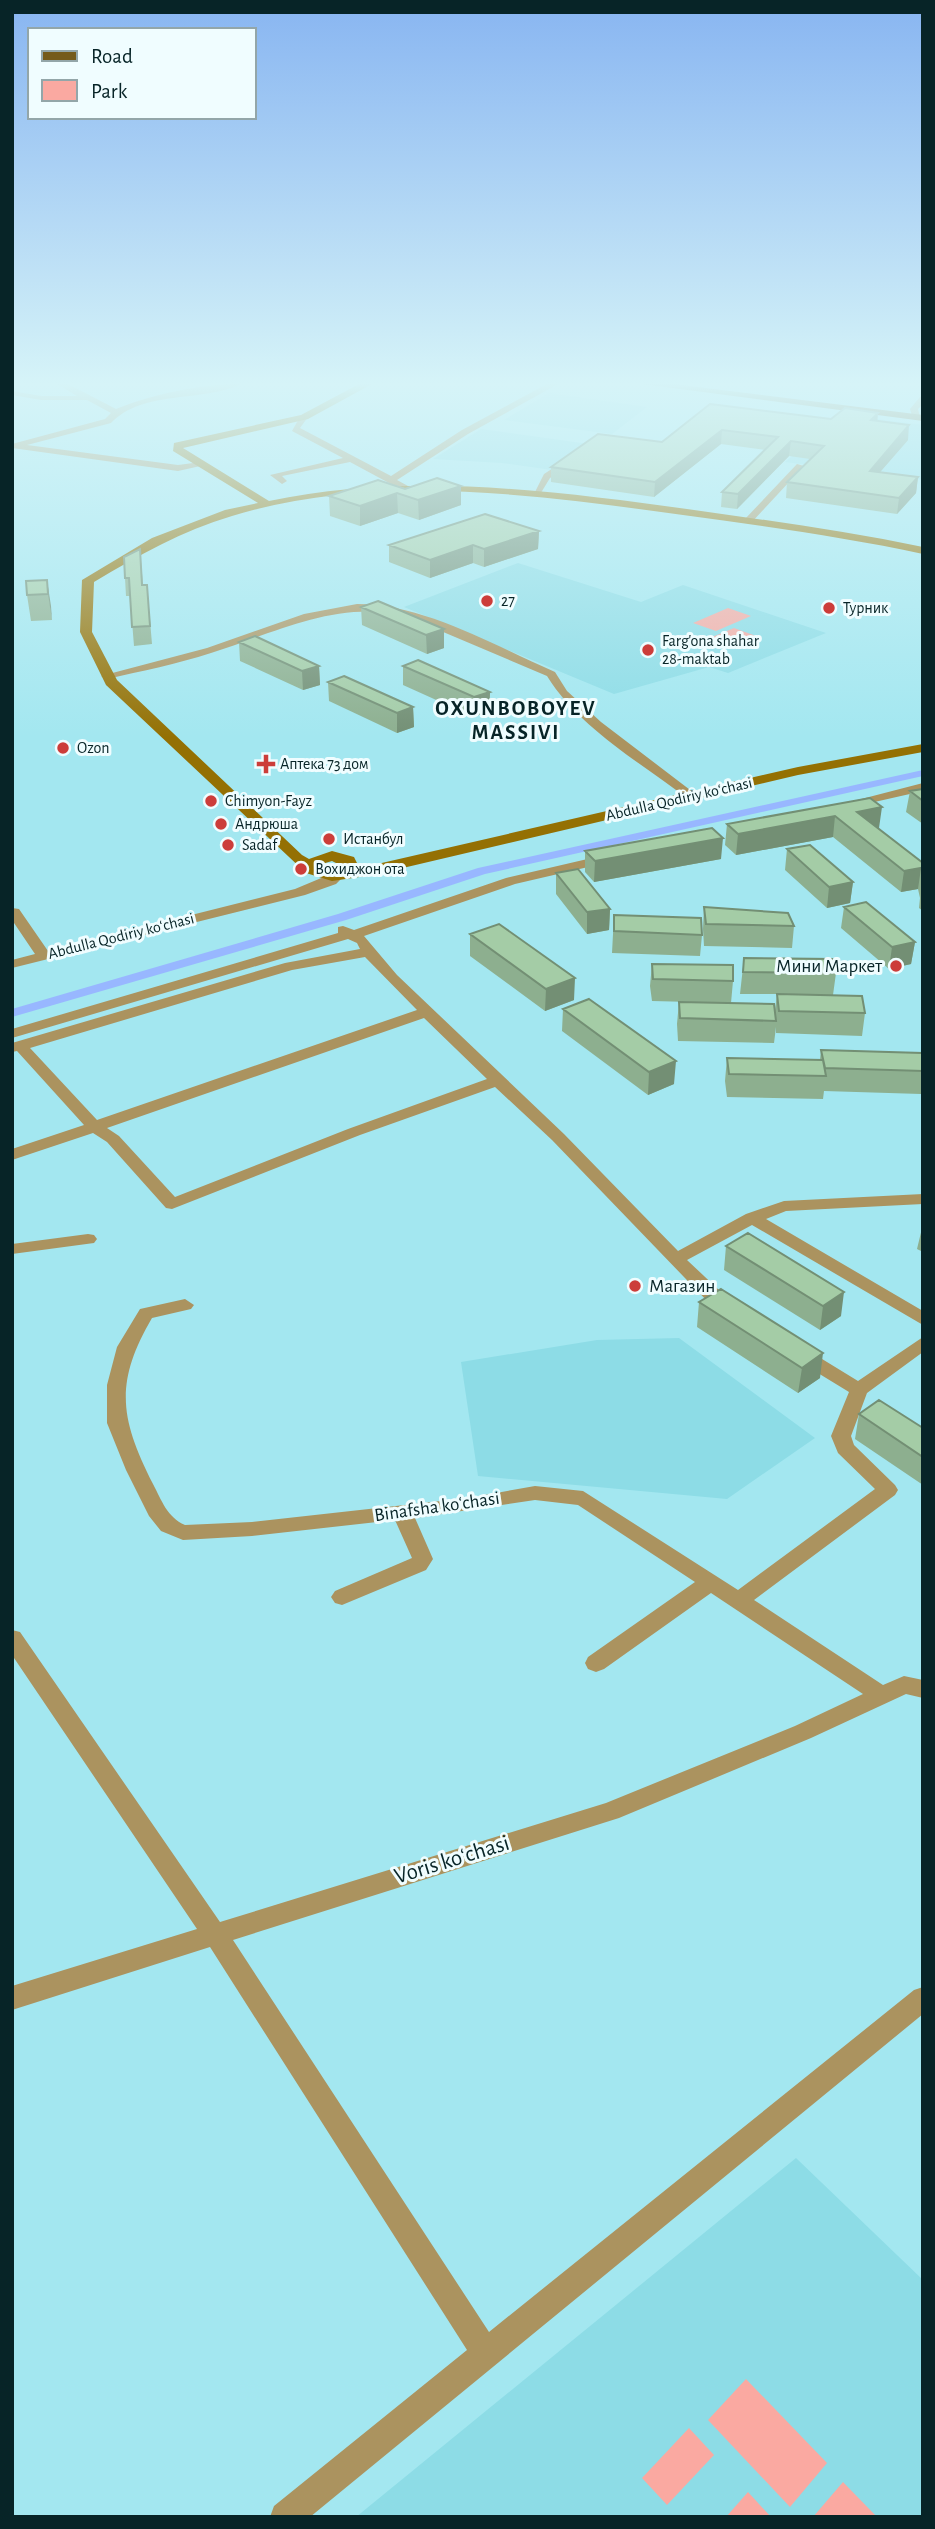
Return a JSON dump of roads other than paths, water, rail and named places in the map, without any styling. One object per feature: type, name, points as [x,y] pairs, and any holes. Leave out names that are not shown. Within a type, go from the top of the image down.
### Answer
[{"type":"street","name":"Abdulla Qodiriy koʻchasi","points":[[274,502],[180,529],[114,562],[88,580],[86,632],[107,676],[296,858],[313,870],[342,869],[435,854],[849,761],[923,748]]},
{"type":"street","name":"Abdulla Qodiriy koʻchasi","points":[[600,502],[748,521],[923,551]]},
{"type":"street","points":[[748,521],[766,502]]},
{"type":"street","points":[[107,676],[212,650],[343,607],[389,607],[551,674],[562,693],[592,719],[692,796]]},
{"type":"street","points":[[834,807],[923,787]]},
{"type":"street","name":"Abdulla Qodiriy koʻchasi","points":[[276,836],[325,857],[342,869]]},
{"type":"street","points":[[15,1042],[511,881],[623,855]]},
{"type":"street","points":[[310,889],[317,882],[313,870],[315,861],[325,857]]},
{"type":"street","name":"Abdulla Qodiriy koʻchasi","points":[[12,964],[310,889],[342,869]]},
{"type":"street","points":[[14,912],[44,956]]},
{"type":"street","points":[[349,933],[363,941],[368,952],[426,1012],[497,1082],[558,1136],[716,1300],[748,1321]]},
{"type":"street","points":[[15,1042],[290,966],[368,952]]},
{"type":"street","points":[[12,1156],[426,1012]]},
{"type":"street","points":[[15,1042],[95,1127],[113,1139],[172,1203],[354,1132],[497,1082]]},
{"type":"street","points":[[676,1259],[751,1218],[784,1206],[923,1199]]},
{"type":"street","points":[[751,1218],[923,1319]]},
{"type":"street","points":[[12,1249],[88,1239]]},
{"type":"street","name":"Binafsha koʻchasi","points":[[185,1305],[146,1313],[126,1347],[116,1385],[117,1423],[136,1471],[159,1516],[168,1526],[183,1533],[238,1530],[402,1513],[535,1493],[583,1498],[881,1695]]},
{"type":"street","points":[[780,1342],[859,1390]]},
{"type":"street","points":[[738,1601],[888,1490],[841,1441],[859,1390],[923,1343]]},
{"type":"street","points":[[342,1597],[419,1565],[423,1559],[402,1513]]},
{"type":"street","points":[[596,1662],[711,1582]]},
{"type":"street","points":[[12,1638],[216,1936],[485,2352]]},
{"type":"street","name":"Voris koʻchasi","points":[[12,1998],[611,1811],[803,1732],[904,1685],[923,1689]]},
{"type":"street","points":[[285,2517],[923,1998]]},
{"type":"waterway","points":[[12,1013],[342,917],[482,871],[923,773]]},
{"type":"place","name":"27","points":[[487,601]]},
{"type":"place","name":"Турник","points":[[829,608]]},
{"type":"place","name":"Farg'ona shahar 28-maktab","points":[[648,650]]},
{"type":"place","name":"Ozon","points":[[63,748]]},
{"type":"place","name":"Аптека 73 дом","points":[[266,764]]},
{"type":"place","name":"Chimyon-Fayz","points":[[211,801]]},
{"type":"place","name":"Андрюша","points":[[221,824]]},
{"type":"place","name":"Истанбул","points":[[329,839]]},
{"type":"place","name":"Sadaf","points":[[228,845]]},
{"type":"place","name":"Вохиджон ота","points":[[301,869]]},
{"type":"place","name":"Мини Маркет","points":[[896,966]]},
{"type":"place","name":"Магазин","points":[[635,1286]]},
{"type":"district","name":"OXUNBOBOYEV MASSIVI","points":[[516,720]]}]
